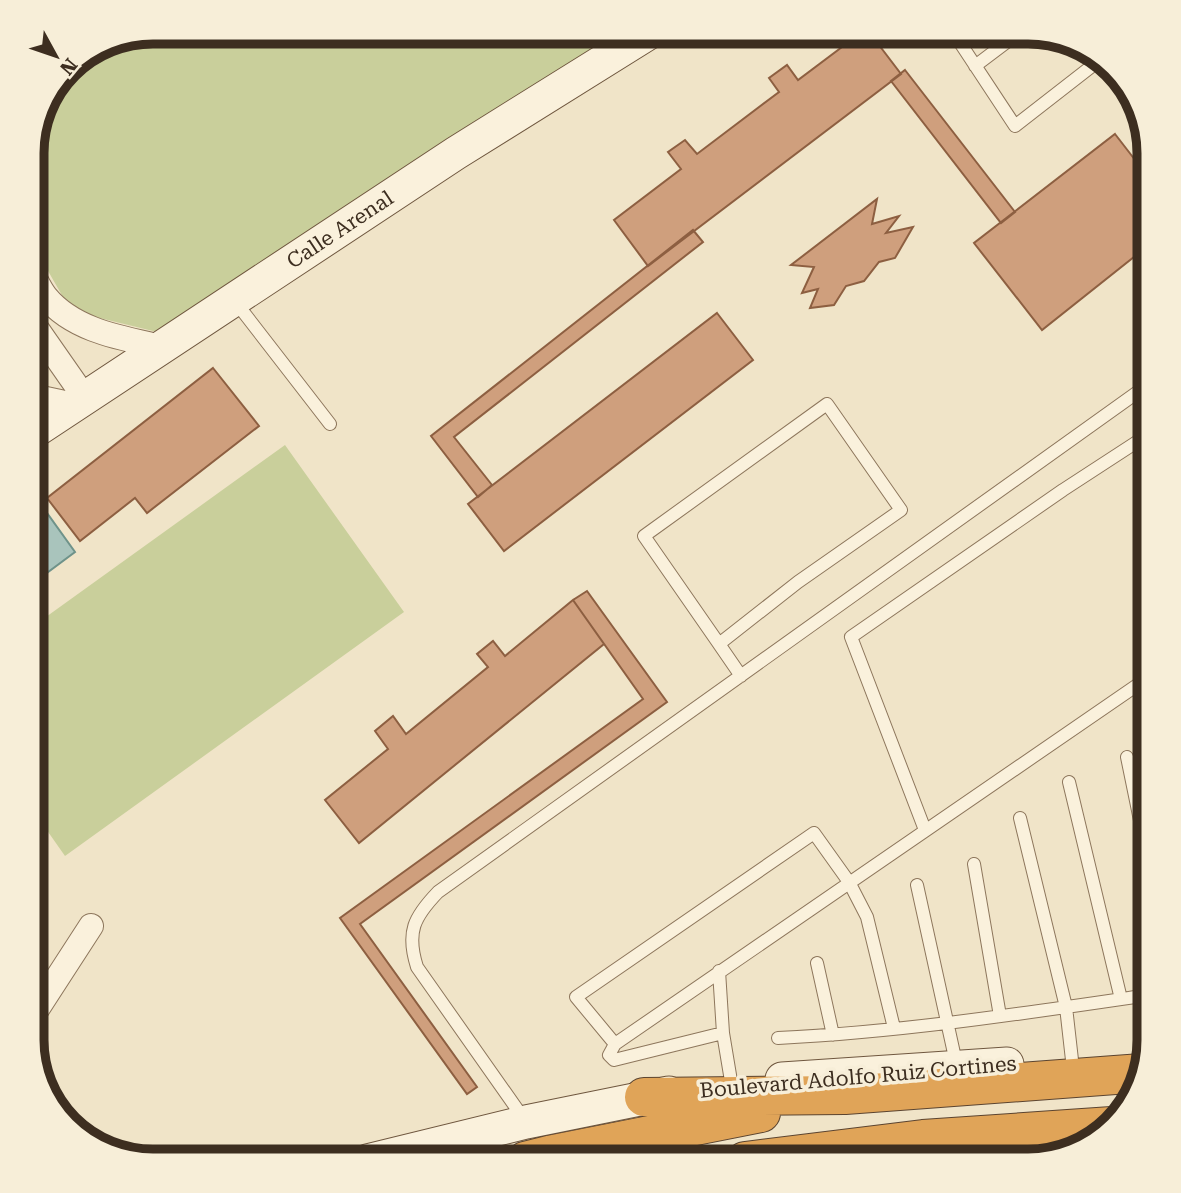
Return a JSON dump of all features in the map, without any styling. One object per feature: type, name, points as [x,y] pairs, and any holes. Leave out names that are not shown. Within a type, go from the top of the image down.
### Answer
[{"type":"highway","points":[[644,1097],[733,1091],[845,1095],[1131,1074]]},
{"type":"highway","points":[[577,1149],[687,1129],[845,1095]]},
{"type":"highway","points":[[842,1149],[923,1139],[1093,1127]]},
{"type":"street","name":"Calle Arenal","points":[[44,425],[456,152],[631,44]]},
{"type":"street","points":[[44,293],[64,312],[100,332],[162,347]]},
{"type":"street","points":[[44,342],[80,402]]},
{"type":"street","points":[[44,398],[80,402]]},
{"type":"street","points":[[44,990],[91,926]]},
{"type":"street","name":"Boulevard Adolfo Ruiz Cortines","points":[[733,1091],[957,1067],[1136,1056]]},
{"type":"street","points":[[416,1149],[644,1097]]},
{"type":"lane","points":[[961,44],[1016,126],[1093,65]]},
{"type":"lane","points":[[975,66],[1004,44]]},
{"type":"lane","points":[[234,300],[330,424]]},
{"type":"lane","points":[[526,1122],[417,967],[411,947],[413,925],[423,907],[438,891],[1137,393]]},
{"type":"lane","points":[[719,644],[798,582],[901,510],[827,404],[644,536],[741,676]]},
{"type":"lane","points":[[925,830],[851,637],[1063,490],[1137,442]]},
{"type":"lane","points":[[723,1033],[614,1060],[609,1055],[615,1044],[719,971],[1137,686]]},
{"type":"lane","points":[[1127,757],[1137,804]]},
{"type":"lane","points":[[1069,782],[1121,999]]},
{"type":"lane","points":[[1020,818],[1066,1007],[1072,1060]]},
{"type":"lane","points":[[615,1044],[576,997],[814,833],[849,882],[867,917],[894,1028]]},
{"type":"lane","points":[[974,864],[1000,1016]]},
{"type":"lane","points":[[917,885],[957,1067]]},
{"type":"lane","points":[[817,963],[833,1035]]},
{"type":"lane","points":[[719,971],[723,1033],[733,1091]]},
{"type":"lane","points":[[778,1038],[833,1035],[1000,1016],[1137,997]]},
{"type":"green space","points":[[153,44],[608,44],[157,332],[71,311],[44,264],[46,132],[52,111],[63,91],[91,91],[92,62],[111,52]]},
{"type":"green space","points":[[285,445],[404,612],[65,856],[44,826],[44,618]]},
{"type":"water","points":[[44,509],[75,552],[44,575]]},
{"type":"building","points":[[846,44],[878,44],[901,74],[648,266],[614,220],[681,169],[668,152],[685,140],[697,154],[779,92],[769,78],[787,65],[798,80]]},
{"type":"building","points":[[905,70],[1015,212],[1001,223],[891,81]]},
{"type":"building","points":[[1115,134],[1137,162],[1137,255],[1042,330],[974,243]]},
{"type":"building","points":[[877,199],[872,224],[899,216],[886,233],[913,227],[895,258],[879,262],[864,281],[846,286],[834,305],[810,308],[818,289],[802,293],[814,267],[791,265]]},
{"type":"building","points":[[693,230],[703,242],[454,437],[492,485],[478,497],[431,436]]},
{"type":"building","points":[[717,313],[753,360],[504,551],[468,504]]},
{"type":"building","points":[[213,368],[259,426],[147,513],[135,498],[80,541],[47,498]]},
{"type":"building","points":[[587,591],[667,702],[360,924],[477,1087],[467,1094],[340,918],[643,699],[573,600]]},
{"type":"building","points":[[573,600],[604,644],[359,843],[325,800],[388,749],[375,731],[393,716],[406,734],[488,667],[477,654],[493,641],[505,656]]}]
